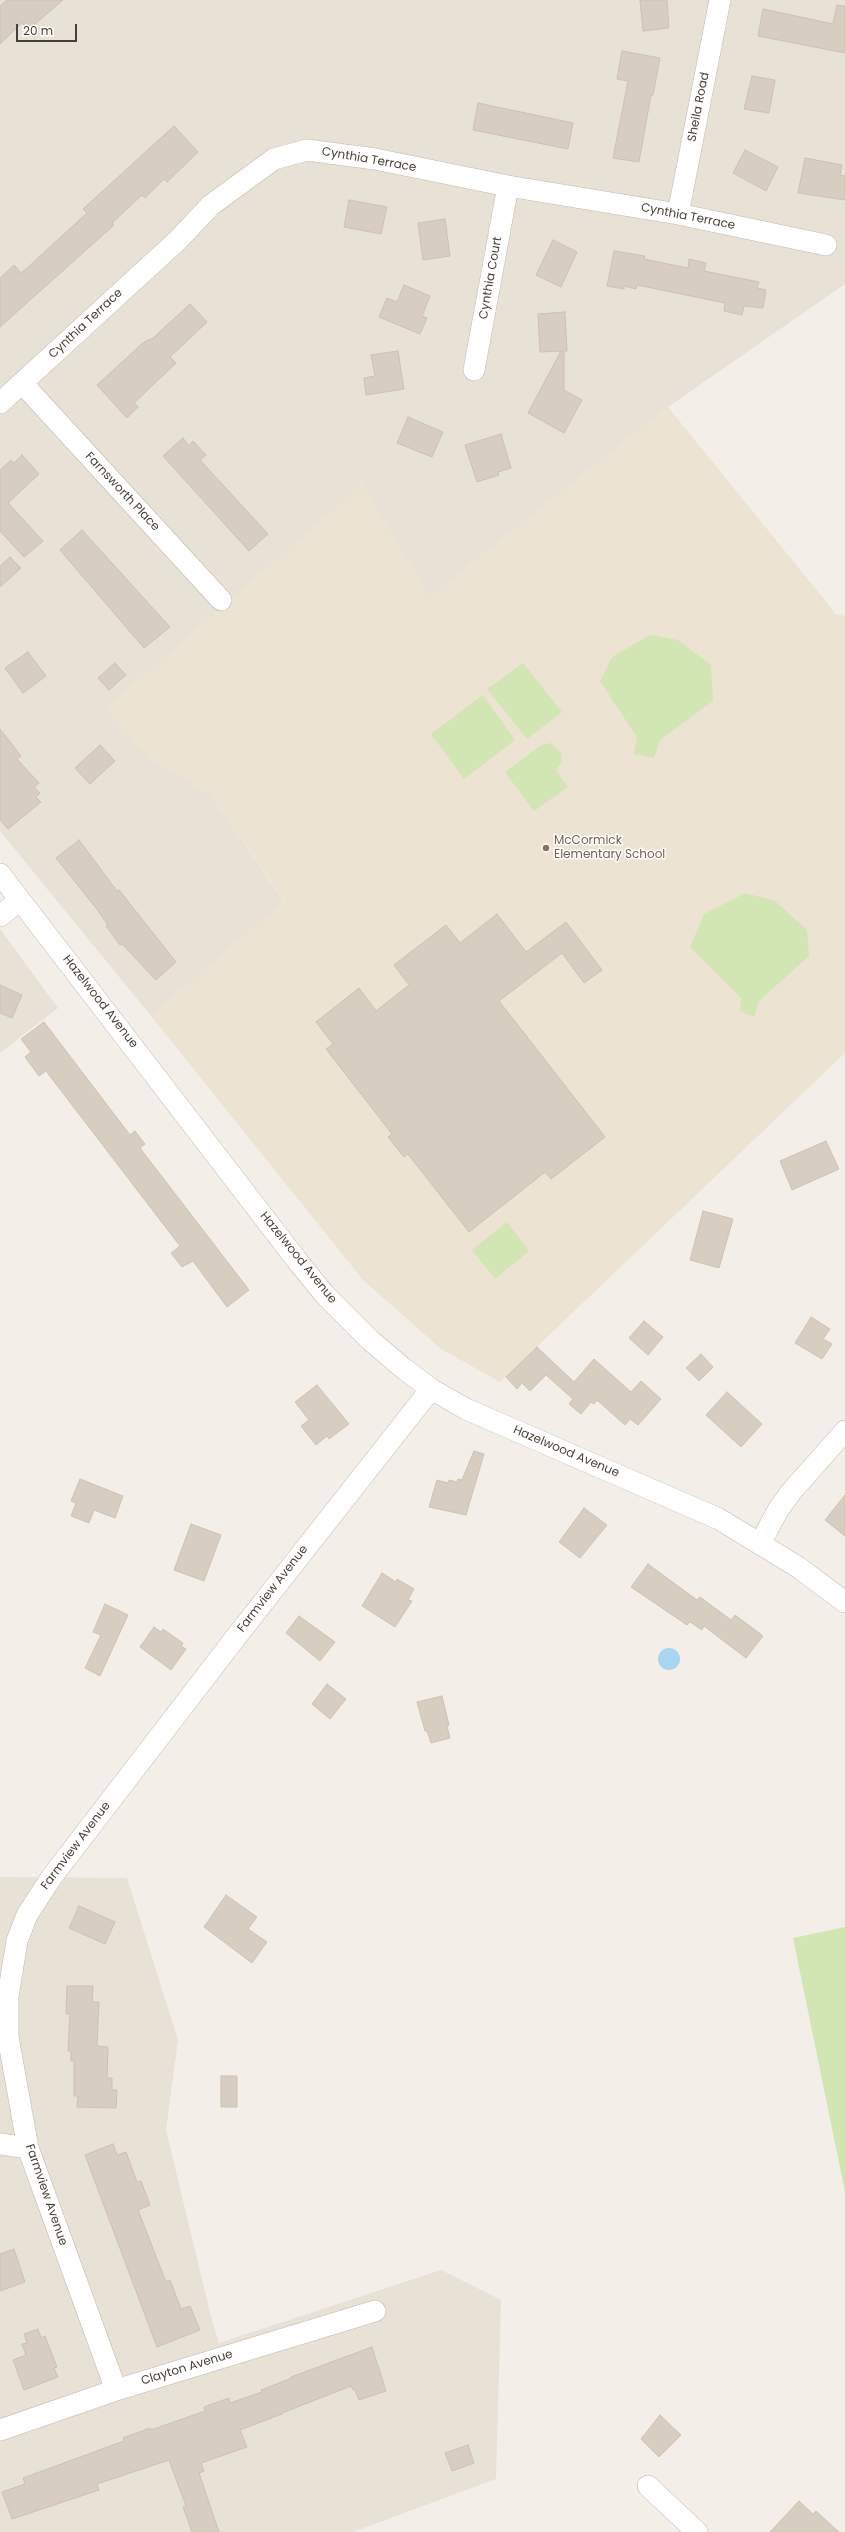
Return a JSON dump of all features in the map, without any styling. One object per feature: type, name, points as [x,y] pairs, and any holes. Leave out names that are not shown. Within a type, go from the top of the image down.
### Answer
[{"type":"street","name":"Sheila Road","points":[[678,214],[720,0]]},
{"type":"street","name":"Cynthia Terrace","points":[[0,403],[178,240],[211,205],[274,159],[307,150],[322,151],[508,186],[678,214],[826,245]]},
{"type":"street","name":"Cynthia Court","points":[[474,370],[508,186]]},
{"type":"street","name":"Farnsworth Place","points":[[22,383],[221,600]]},
{"type":"street","name":"Hazelwood Avenue","points":[[0,874],[325,1294],[370,1340],[431,1389],[508,1428],[719,1518],[761,1542],[845,1602]]},
{"type":"street","points":[[0,916],[20,900]]},
{"type":"street","name":"Farmview Avenue","points":[[116,2390],[28,2148],[8,2037],[12,1966],[17,1941],[27,1915],[51,1878],[236,1637],[431,1389]]},
{"type":"street","points":[[761,1542],[778,1510],[791,1492],[845,1431]]},
{"type":"street","points":[[0,2144],[28,2148]]},
{"type":"street","name":"Clayton Avenue","points":[[0,2430],[116,2390],[375,2311]]},
{"type":"street","points":[[648,2486],[697,2532]]},
{"type":"shaded area","points":[[0,0],[845,0],[845,284],[668,407],[430,597],[361,484],[149,757],[211,795],[284,901],[151,1016],[0,831]]},
{"type":"shaded area","name":"McCormick Elementary School","points":[[668,407],[836,614],[845,616],[845,1053],[500,1382],[441,1349],[363,1280],[151,1016],[284,900],[211,795],[149,757],[104,709],[362,484],[430,597]]},
{"type":"shaded area","points":[[0,929],[58,1008],[0,1053]]},
{"type":"shaded area","points":[[0,1877],[127,1878],[178,2040],[166,2130],[212,2321],[219,2343],[441,2270],[501,2300],[496,2479],[353,2532],[0,2532]]},
{"type":"green space","points":[[650,635],[678,640],[711,665],[713,701],[660,740],[654,758],[634,754],[637,737],[600,681],[612,657]]},
{"type":"green space","points":[[523,663],[562,712],[527,739],[487,689]]},
{"type":"green space","points":[[483,695],[515,740],[464,779],[431,734]]},
{"type":"green space","points":[[551,743],[562,754],[561,763],[556,770],[568,787],[534,811],[505,772],[541,745]]},
{"type":"green space","points":[[745,893],[775,901],[807,930],[809,956],[759,1001],[754,1017],[740,1011],[741,998],[690,947],[704,914]]},
{"type":"green space","points":[[507,1222],[529,1251],[495,1279],[472,1250]]},
{"type":"green space","points":[[845,1927],[845,2192],[793,1938]]},
{"type":"water","points":[[669,1648],[677,1651],[680,1659],[677,1667],[669,1670],[661,1667],[658,1659],[661,1651]]},
{"type":"building","points":[[7,0],[63,0],[28,30],[22,23],[0,44],[0,6]]},
{"type":"building","points":[[640,0],[667,0],[669,28],[643,31]]},
{"type":"building","points":[[837,5],[845,6],[845,53],[758,36],[763,9],[833,24]]},
{"type":"building","points":[[622,51],[660,58],[653,95],[651,95],[639,162],[613,158],[628,81],[617,79]]},
{"type":"building","points":[[752,76],[775,80],[769,113],[744,109]]},
{"type":"building","points":[[478,103],[573,123],[568,149],[473,130]]},
{"type":"building","points":[[174,126],[198,152],[167,182],[164,179],[145,198],[142,195],[112,223],[114,225],[0,327],[0,278],[14,265],[21,273],[26,269],[87,213],[83,209]]},
{"type":"building","points":[[745,150],[778,167],[766,191],[733,173]]},
{"type":"building","points":[[805,158],[842,165],[840,175],[845,176],[845,200],[798,193]]},
{"type":"building","points":[[349,200],[387,207],[381,234],[344,227]]},
{"type":"building","points":[[445,219],[450,256],[423,260],[418,223]]},
{"type":"building","points":[[553,240],[577,252],[561,287],[536,275]]},
{"type":"building","points":[[614,251],[645,256],[644,259],[688,268],[689,259],[706,263],[704,271],[759,282],[757,288],[766,290],[763,308],[744,306],[742,315],[724,311],[725,303],[637,285],[636,289],[624,286],[624,289],[607,286]]},
{"type":"building","points":[[404,285],[430,296],[422,316],[427,318],[420,334],[379,317],[387,298],[397,302]]},
{"type":"building","points":[[190,304],[207,322],[170,357],[176,363],[134,403],[138,407],[127,418],[97,385],[144,342],[153,338]]},
{"type":"building","points":[[565,312],[567,351],[564,351],[564,390],[582,400],[564,433],[528,413],[561,351],[540,352],[538,314]]},
{"type":"building","points":[[398,351],[404,389],[366,395],[364,378],[375,376],[371,355]]},
{"type":"building","points":[[408,417],[443,432],[432,457],[397,443]]},
{"type":"building","points":[[501,434],[511,468],[498,472],[499,475],[477,482],[465,445]]},
{"type":"building","points":[[183,438],[189,446],[193,441],[206,455],[200,460],[268,534],[249,551],[163,456]]},
{"type":"building","points":[[22,455],[39,474],[8,503],[43,541],[24,557],[0,531],[0,470],[11,460],[14,463]]},
{"type":"building","points":[[82,530],[170,627],[144,648],[60,550]]},
{"type":"building","points":[[10,557],[21,568],[0,587],[0,566]]},
{"type":"building","points":[[28,652],[46,676],[23,693],[5,668]]},
{"type":"building","points":[[115,663],[126,675],[109,690],[98,678]]},
{"type":"building","points":[[0,729],[21,756],[17,759],[39,783],[34,787],[40,793],[36,797],[41,802],[8,829],[0,820]]},
{"type":"building","points":[[100,745],[115,761],[90,784],[75,768]]},
{"type":"building","points":[[79,840],[117,891],[119,890],[176,962],[156,980],[122,944],[120,945],[106,926],[108,925],[96,908],[56,858]]},
{"type":"building","points":[[497,914],[526,952],[566,922],[602,970],[584,983],[562,953],[499,1001],[605,1137],[551,1179],[545,1172],[469,1232],[408,1154],[404,1157],[388,1137],[392,1134],[326,1049],[333,1044],[316,1022],[359,988],[376,1011],[409,985],[394,965],[446,925],[460,943]]},
{"type":"building","points":[[0,985],[22,995],[12,1018],[0,1013]]},
{"type":"building","points":[[44,1022],[130,1135],[135,1131],[145,1144],[140,1148],[249,1290],[227,1307],[193,1261],[182,1267],[171,1253],[180,1246],[46,1071],[39,1076],[25,1057],[31,1052],[21,1039]]},
{"type":"building","points":[[826,1141],[839,1169],[792,1190],[780,1161]]},
{"type":"building","points":[[703,1211],[733,1219],[719,1268],[690,1260]]},
{"type":"building","points":[[811,1317],[830,1329],[823,1339],[832,1344],[822,1359],[795,1343]]},
{"type":"building","points":[[644,1321],[663,1337],[648,1355],[629,1338]]},
{"type":"building","points":[[537,1347],[574,1382],[594,1359],[631,1392],[641,1381],[661,1399],[638,1425],[630,1419],[625,1425],[597,1400],[594,1404],[591,1402],[581,1414],[569,1404],[573,1399],[546,1375],[530,1391],[522,1383],[517,1389],[506,1377]]},
{"type":"building","points":[[701,1354],[713,1367],[699,1381],[686,1368]]},
{"type":"building","points":[[317,1385],[349,1424],[329,1439],[327,1436],[316,1445],[301,1426],[309,1420],[295,1402]]},
{"type":"building","points":[[727,1392],[762,1424],[741,1447],[706,1415]]},
{"type":"building","points":[[474,1451],[484,1454],[466,1515],[429,1507],[437,1480],[448,1483],[449,1480],[457,1482],[458,1479],[462,1480]]},
{"type":"building","points":[[80,1479],[123,1496],[115,1518],[94,1510],[89,1523],[71,1516],[76,1503],[71,1501]]},
{"type":"building","points":[[845,1495],[845,1536],[825,1520]]},
{"type":"building","points":[[584,1508],[607,1525],[580,1558],[559,1542]]},
{"type":"building","points":[[191,1524],[221,1535],[204,1581],[174,1570]]},
{"type":"building","points":[[648,1564],[697,1600],[700,1597],[731,1620],[735,1615],[763,1636],[746,1658],[704,1626],[702,1630],[690,1622],[687,1625],[631,1587]]},
{"type":"building","points":[[382,1573],[396,1582],[397,1579],[414,1589],[408,1600],[412,1601],[395,1627],[362,1606]]},
{"type":"building","points":[[105,1604],[128,1615],[100,1676],[85,1668],[101,1635],[93,1632]]},
{"type":"building","points":[[299,1616],[335,1642],[320,1661],[286,1633]]},
{"type":"building","points":[[154,1627],[161,1632],[163,1629],[183,1643],[181,1646],[186,1649],[171,1670],[140,1647]]},
{"type":"building","points":[[327,1684],[346,1699],[330,1719],[312,1704]]},
{"type":"building","points":[[442,1696],[449,1725],[447,1726],[450,1738],[431,1743],[427,1731],[425,1731],[417,1702]]},
{"type":"building","points":[[226,1895],[257,1917],[248,1929],[267,1942],[252,1963],[204,1927]]},
{"type":"building","points":[[79,1906],[115,1922],[105,1944],[69,1928]]},
{"type":"building","points":[[67,1986],[93,1986],[92,2002],[99,2002],[97,2046],[108,2047],[107,2078],[112,2078],[112,2090],[117,2090],[116,2108],[77,2107],[78,2096],[74,2096],[74,2061],[71,2061],[71,2051],[68,2051],[70,2014],[66,2014]]},
{"type":"building","points":[[221,2076],[237,2076],[237,2107],[221,2107]]},
{"type":"building","points":[[113,2144],[117,2155],[126,2152],[137,2182],[141,2181],[150,2205],[138,2210],[166,2282],[170,2280],[181,2309],[190,2306],[200,2330],[157,2347],[85,2155]]},
{"type":"building","points":[[14,2249],[25,2282],[0,2291],[0,2254]]},
{"type":"building","points":[[38,2329],[41,2338],[45,2336],[57,2367],[54,2368],[58,2377],[24,2390],[13,2360],[26,2355],[22,2344],[27,2343],[24,2334]]},
{"type":"building","points":[[372,2347],[386,2391],[359,2400],[355,2390],[353,2390],[351,2386],[240,2430],[247,2447],[201,2463],[204,2471],[199,2473],[219,2532],[192,2532],[183,2507],[186,2506],[169,2460],[97,2484],[99,2490],[12,2519],[2,2492],[25,2484],[23,2478],[124,2441],[123,2438],[150,2428],[151,2430],[205,2411],[204,2407],[229,2398],[230,2403],[262,2392],[261,2390],[292,2378],[291,2377]]},
{"type":"building","points":[[660,2415],[681,2435],[659,2457],[641,2439]]},
{"type":"building","points":[[468,2445],[474,2463],[452,2471],[445,2453]]},
{"type":"building","points":[[799,2501],[813,2514],[816,2511],[839,2532],[770,2532]]},
{"type":"place","name":"McCormick Elementary School","points":[[546,848]]}]
